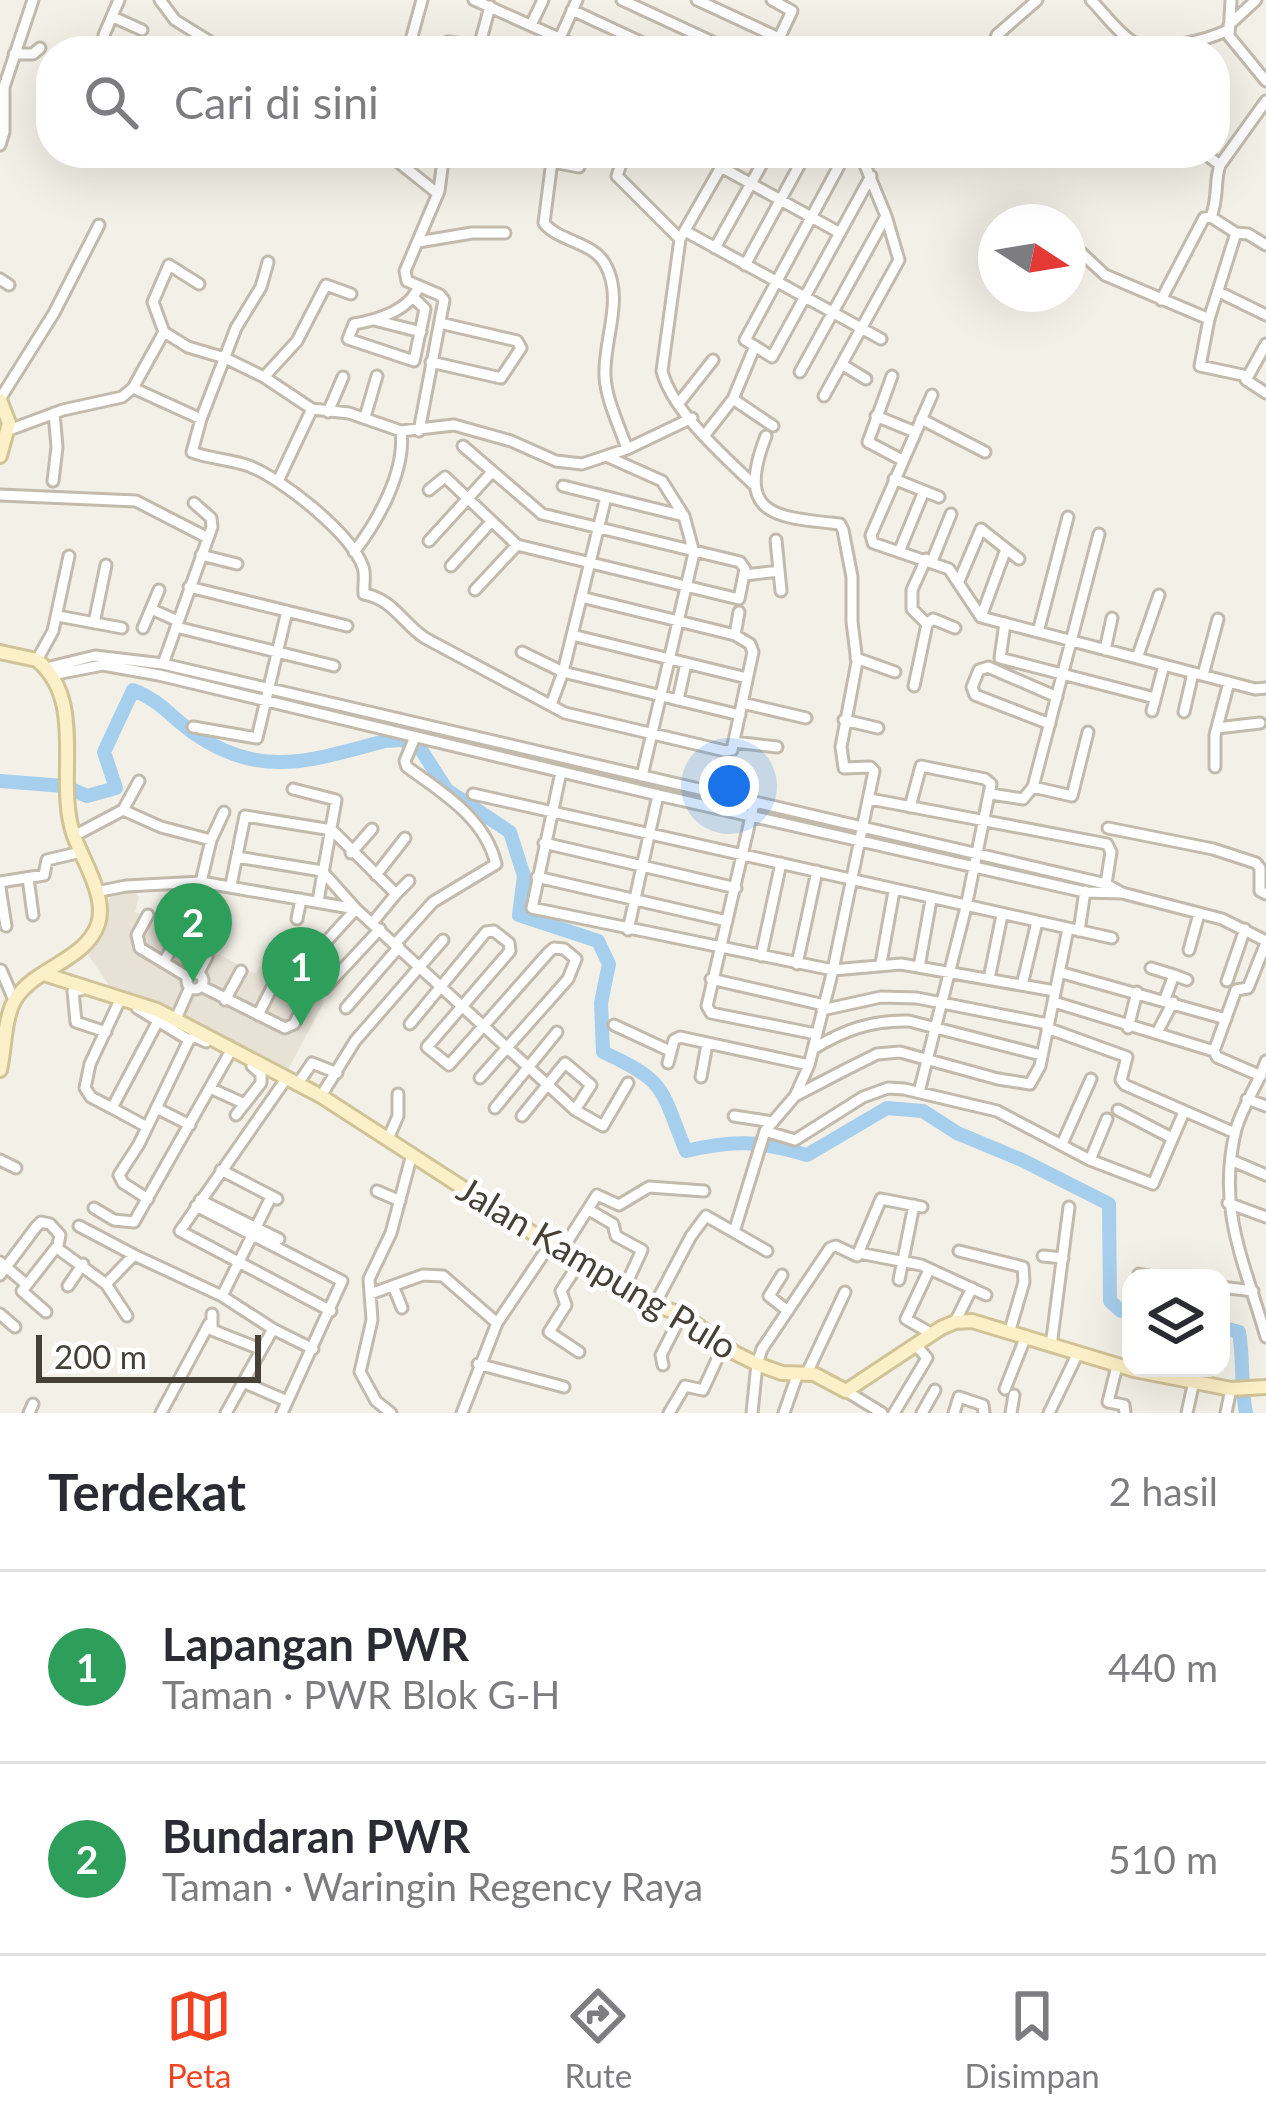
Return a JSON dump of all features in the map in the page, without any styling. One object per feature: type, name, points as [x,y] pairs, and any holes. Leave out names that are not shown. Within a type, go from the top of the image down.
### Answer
[{"type":"street","points":[[0,145],[2,98],[33,0]]},
{"type":"street","points":[[104,36],[119,0]]},
{"type":"street","points":[[160,0],[175,20],[204,36]]},
{"type":"street","points":[[412,36],[422,0]]},
{"type":"street","points":[[475,0],[500,6],[556,36]]},
{"type":"street","points":[[531,25],[543,0]]},
{"type":"street","points":[[622,0],[700,36]]},
{"type":"street","points":[[698,0],[775,36]]},
{"type":"street","points":[[772,0],[794,5],[780,36]]},
{"type":"street","points":[[997,36],[1037,0]]},
{"type":"street","points":[[1091,0],[1127,36]]},
{"type":"street","points":[[1231,0],[1228,28],[1236,46],[1266,81]]},
{"type":"street","points":[[1209,36],[1228,28],[1256,0]]},
{"type":"street","points":[[561,36],[574,5],[632,36]]},
{"type":"street","points":[[485,36],[500,6]]},
{"type":"street","points":[[113,17],[142,30]]},
{"type":"street","points":[[0,54],[36,51]]},
{"type":"street","points":[[1230,151],[1266,101]]},
{"type":"street","points":[[406,168],[437,193]]},
{"type":"street","points":[[419,431],[444,298],[407,281],[405,273],[437,193],[441,168]]},
{"type":"street","points":[[550,168],[543,218],[546,227],[598,255],[610,279],[613,310],[605,376],[627,449]]},
{"type":"street","points":[[620,168],[617,176],[682,235],[715,248],[881,339]]},
{"type":"street","points":[[720,168],[682,235],[662,356],[665,383],[704,436],[757,488]]},
{"type":"street","points":[[723,168],[840,233]]},
{"type":"street","points":[[715,248],[760,168]]},
{"type":"street","points":[[745,265],[798,168]]},
{"type":"street","points":[[838,168],[744,336],[772,357],[871,176]]},
{"type":"street","points":[[824,395],[898,260],[867,168]]},
{"type":"street","points":[[1211,218],[1219,196],[1219,168]]},
{"type":"street","points":[[800,372],[886,216]]},
{"type":"street","points":[[1161,300],[1204,218],[1266,245]]},
{"type":"street","points":[[0,456],[9,430],[7,410],[0,399],[54,313],[99,225]]},
{"type":"street","points":[[418,242],[505,233]]},
{"type":"street","points":[[1236,233],[1208,319],[1200,366],[1247,376]]},
{"type":"street","points":[[1086,257],[1105,275],[1208,319]]},
{"type":"street","points":[[268,262],[261,287],[236,328],[192,452],[250,466],[278,481],[323,518],[354,552],[365,570],[364,595],[389,602],[404,624],[425,638],[573,716],[727,752],[734,742],[753,649],[735,635],[581,597]]},
{"type":"street","points":[[199,284],[169,265],[153,302],[164,332],[188,347],[263,376],[312,409],[364,417],[401,431],[454,424],[571,463],[627,449],[692,418]]},
{"type":"street","points":[[263,376],[296,341],[326,284],[350,294]]},
{"type":"street","points":[[414,298],[425,309],[414,361],[348,339],[354,324],[373,320],[414,298],[419,286]]},
{"type":"street","points":[[1219,292],[1266,315]]},
{"type":"street","points":[[373,320],[421,332]]},
{"type":"street","points":[[431,362],[501,378],[520,348],[517,341],[440,323]]},
{"type":"street","points":[[9,430],[54,413],[106,403],[133,388],[164,332]]},
{"type":"street","points":[[1266,344],[1247,376],[1247,383],[1266,394]]},
{"type":"street","points":[[704,436],[733,399],[755,346]]},
{"type":"street","points":[[680,403],[712,360]]},
{"type":"street","points":[[843,365],[866,379]]},
{"type":"street","points":[[364,417],[377,376]]},
{"type":"street","points":[[892,376],[868,442],[902,460]]},
{"type":"street","points":[[328,412],[343,377]]},
{"type":"street","points":[[133,388],[201,419]]},
{"type":"street","points":[[932,395],[894,478],[871,539],[875,544],[949,569],[981,617],[1266,688]]},
{"type":"street","points":[[733,399],[769,431],[753,477],[764,506],[777,517],[840,524],[843,530],[852,577],[856,658],[842,761],[873,769],[854,880],[813,1049],[795,1096],[763,1135],[734,1232]]},
{"type":"street","points":[[278,481],[312,409]]},
{"type":"street","points":[[53,481],[54,413]]},
{"type":"street","points":[[876,416],[915,432]]},
{"type":"street","points":[[921,419],[985,452]]},
{"type":"street","points":[[354,552],[393,481],[402,448],[401,431]]},
{"type":"street","points":[[429,490],[445,477],[517,545],[740,599],[745,574],[740,562],[537,512],[463,446]]},
{"type":"street","points":[[606,456],[656,476],[684,516],[694,553],[642,776]]},
{"type":"street","points":[[429,541],[492,472]]},
{"type":"street","points":[[894,478],[939,497]]},
{"type":"street","points":[[563,486],[684,516]]},
{"type":"street","points":[[899,552],[924,491]]},
{"type":"street","points":[[0,495],[136,501],[208,538]]},
{"type":"street","points":[[551,705],[606,497]]},
{"type":"street","points":[[163,664],[213,521],[194,503]]},
{"type":"street","points":[[927,624],[912,609],[912,590],[951,514]]},
{"type":"street","points":[[1038,632],[1068,517]]},
{"type":"street","points":[[451,566],[491,522]]},
{"type":"street","points":[[959,581],[980,530],[1019,559]]},
{"type":"street","points":[[991,794],[1023,800],[1034,787],[1099,535]]},
{"type":"street","points":[[776,540],[782,591]]},
{"type":"street","points":[[476,590],[517,545]]},
{"type":"street","points":[[981,617],[1006,549]]},
{"type":"street","points":[[201,555],[237,564]]},
{"type":"street","points":[[14,1000],[95,931],[99,915],[96,892],[66,810],[68,738],[64,711],[45,668],[69,556]]},
{"type":"street","points":[[94,623],[106,565]]},
{"type":"street","points":[[745,574],[779,571]]},
{"type":"street","points":[[189,587],[346,626]]},
{"type":"street","points":[[142,628],[159,590]]},
{"type":"street","points":[[1137,658],[1159,595]]},
{"type":"street","points":[[151,609],[177,624],[334,665]]},
{"type":"street","points":[[193,727],[254,739],[261,730],[287,611]]},
{"type":"street","points":[[735,635],[739,612]]},
{"type":"street","points":[[58,616],[122,628]]},
{"type":"street","points":[[1105,650],[1112,618]]},
{"type":"street","points":[[914,686],[927,624],[932,619],[955,628]]},
{"type":"street","points":[[1184,712],[1218,619]]},
{"type":"street","points":[[1005,623],[1000,658],[1154,704],[1164,665]]},
{"type":"street","points":[[572,634],[747,678]]},
{"type":"street","points":[[0,652],[45,668],[103,665],[658,795],[753,808]]},
{"type":"street","points":[[522,652],[563,672],[678,700],[806,718]]},
{"type":"street","points":[[45,668],[94,656],[163,664],[1122,893],[1245,929],[1266,942],[1248,988],[1238,988],[1214,1051],[1217,1057],[1261,1076]]},
{"type":"street","points":[[856,658],[895,672]]},
{"type":"street","points":[[678,700],[686,663]]},
{"type":"street","points":[[1050,724],[975,695],[971,687],[979,670],[988,667],[1057,697]]},
{"type":"street","points":[[1215,767],[1216,728],[1229,682]]},
{"type":"street","points":[[844,720],[878,728]]},
{"type":"street","points":[[1216,728],[1260,723]]},
{"type":"street","points":[[346,1008],[433,902],[492,868],[496,860],[488,840],[464,809],[407,767],[425,726]]},
{"type":"street","points":[[1034,787],[1073,794],[1088,732]]},
{"type":"street","points":[[734,742],[777,747]]},
{"type":"street","points":[[513,760],[516,747]]},
{"type":"street","points":[[588,777],[590,764]]},
{"type":"street","points":[[910,807],[921,766],[988,780],[991,794],[919,1092]]},
{"type":"street","points":[[561,772],[532,908],[833,970],[881,963],[951,970],[1022,985],[1128,1028],[1214,1051]]},
{"type":"street","points":[[74,836],[123,811],[139,781]]},
{"type":"street","points":[[293,789],[335,798],[318,901]]},
{"type":"street","points":[[473,794],[1112,938]]},
{"type":"street","points":[[628,930],[658,795]]},
{"type":"street","points":[[870,799],[1107,844],[1112,852],[1106,884]]},
{"type":"street","points":[[753,808],[706,1006],[712,1013],[816,1034]]},
{"type":"street","points":[[123,811],[211,840]]},
{"type":"street","points":[[202,881],[211,840],[224,812]]},
{"type":"street","points":[[231,885],[245,816],[332,830],[396,895]]},
{"type":"street","points":[[1108,827],[1256,863],[1261,868],[1260,891],[1266,894]]},
{"type":"street","points":[[351,853],[372,829]]},
{"type":"street","points":[[376,875],[405,838]]},
{"type":"street","points":[[544,843],[736,888]]},
{"type":"street","points":[[6,926],[0,885],[45,874],[47,860],[81,852]]},
{"type":"street","points":[[237,857],[322,871],[356,909],[575,1110],[604,1126],[628,1083]]},
{"type":"street","points":[[761,956],[781,863]]},
{"type":"street","points":[[797,964],[817,871]]},
{"type":"street","points":[[536,877],[727,921]]},
{"type":"street","points":[[28,878],[33,915]]},
{"type":"street","points":[[96,892],[202,881],[356,909]]},
{"type":"street","points":[[324,989],[409,881]]},
{"type":"street","points":[[1086,886],[1106,884],[1122,893]]},
{"type":"street","points":[[795,1096],[878,1054],[900,1052],[1026,1084],[1034,1080],[1059,972],[1086,886]]},
{"type":"street","points":[[881,963],[894,891]]},
{"type":"street","points":[[297,920],[301,899]]},
{"type":"street","points":[[919,967],[931,900]]},
{"type":"street","points":[[325,943],[356,909]]},
{"type":"street","points":[[1189,950],[1199,914]]},
{"type":"street","points":[[148,915],[136,942],[140,948],[225,1000],[291,1028],[318,978]]},
{"type":"street","points":[[989,979],[1003,915]]},
{"type":"street","points":[[1022,985],[1036,922]]},
{"type":"street","points":[[1228,980],[1245,929]]},
{"type":"street","points":[[164,962],[180,932]]},
{"type":"street","points":[[410,1024],[486,932],[499,934],[509,943],[510,951],[427,1048],[449,1065],[549,952],[564,949],[576,959],[576,966],[480,1078]]},
{"type":"street","points":[[321,1096],[355,1041],[443,940]]},
{"type":"street","points":[[174,1024],[207,957],[200,951],[203,942]]},
{"type":"street","points":[[257,1015],[284,966]]},
{"type":"street","points":[[1151,968],[1187,980]]},
{"type":"street","points":[[0,1070],[14,1000],[2,970]]},
{"type":"street","points":[[225,1000],[241,971]]},
{"type":"street","points":[[1059,972],[1226,1019]]},
{"type":"street","name":"Jalan Kampung Pulo","points":[[44,974],[113,993],[321,1096],[623,1291],[682,1314],[757,1364],[782,1373],[803,1373],[846,1391]]},
{"type":"street","points":[[1159,1029],[1174,975]]},
{"type":"street","points":[[711,979],[823,1007],[881,997],[943,1002],[1048,1026],[1126,1057],[1122,1083],[1235,1133]]},
{"type":"street","points":[[106,1032],[76,1022],[73,991],[120,1000],[158,1021],[174,1024],[189,1040]]},
{"type":"street","points":[[1128,1028],[1137,992]]},
{"type":"street","points":[[120,1000],[90,1064],[85,1088],[92,1097],[147,1127]]},
{"type":"street","points":[[112,1108],[158,1021]]},
{"type":"street","points":[[813,1049],[874,1022],[910,1021],[1041,1055]]},
{"type":"street","points":[[614,1025],[669,1057],[677,1037],[808,1065]]},
{"type":"street","points":[[495,1108],[556,1032]]},
{"type":"street","points":[[189,1040],[201,1039],[261,1074],[261,1083],[236,1114]]},
{"type":"street","points":[[148,1199],[118,1175],[189,1040]]},
{"type":"street","points":[[700,1077],[707,1044]]},
{"type":"street","points":[[94,1208],[114,1220],[131,1223],[230,1054]]},
{"type":"street","points":[[1266,1061],[1235,1133],[1228,1203],[1233,1238],[1266,1337]]},
{"type":"street","points":[[331,1311],[181,1234],[180,1228],[292,1082],[312,1063],[338,1072]]},
{"type":"street","points":[[522,1116],[566,1063],[592,1082],[575,1110]]},
{"type":"street","points":[[1062,1144],[1091,1079]]},
{"type":"street","points":[[212,1089],[245,1104]]},
{"type":"street","points":[[763,1135],[795,1140],[881,1089],[919,1092],[997,1111],[1090,1160],[1155,1183],[1184,1112]]},
{"type":"street","points":[[388,1139],[398,1116],[398,1094]]},
{"type":"street","points":[[1247,1099],[1266,1106]]},
{"type":"street","points":[[156,1108],[190,1125]]},
{"type":"street","points":[[1118,1110],[1170,1137]]},
{"type":"street","points":[[734,1116],[773,1121]]},
{"type":"street","points":[[1090,1160],[1107,1119]]},
{"type":"street","points":[[392,1413],[376,1401],[360,1372],[372,1320],[370,1274],[391,1233],[412,1154]]},
{"type":"street","points":[[0,1160],[16,1168]]},
{"type":"street","points":[[1233,1161],[1266,1174]]},
{"type":"street","points":[[220,1170],[274,1198],[222,1296]]},
{"type":"street","points":[[462,1413],[497,1323],[597,1196],[619,1205],[646,1188],[704,1191]]},
{"type":"street","points":[[377,1191],[400,1201]]},
{"type":"street","points":[[752,1413],[757,1364],[788,1310],[830,1248],[836,1246],[856,1257],[881,1199],[918,1206],[899,1280]]},
{"type":"street","points":[[198,1203],[340,1278],[341,1290],[281,1413]]},
{"type":"street","points":[[1228,1203],[1266,1217]]},
{"type":"street","points":[[1051,1346],[1069,1207]]},
{"type":"street","points":[[589,1210],[613,1224],[616,1236],[642,1250],[623,1291]]},
{"type":"street","points":[[654,1306],[706,1216],[767,1251]]},
{"type":"street","points":[[24,1287],[60,1240],[50,1224],[41,1222],[2,1269],[46,1312]]},
{"type":"street","points":[[79,1226],[222,1296],[313,1349]]},
{"type":"street","points":[[254,1232],[278,1239]]},
{"type":"street","points":[[1050,1232],[1066,1234]]},
{"type":"street","points":[[61,1251],[106,1284],[127,1316]]},
{"type":"street","points":[[959,1251],[1022,1267],[1024,1282],[1010,1330]]},
{"type":"street","points":[[859,1253],[929,1270],[986,1295]]},
{"type":"street","points":[[106,1284],[134,1255]]},
{"type":"street","points":[[1042,1256],[1063,1258]]},
{"type":"street","points":[[68,1286],[83,1264]]},
{"type":"street","points":[[578,1264],[561,1292],[566,1304],[549,1332],[579,1352]]},
{"type":"street","points":[[929,1270],[906,1318],[932,1334]]},
{"type":"street","points":[[370,1294],[428,1274],[443,1276],[497,1323]]},
{"type":"street","points":[[782,1275],[769,1294],[788,1310]]},
{"type":"street","points":[[394,1288],[402,1308]]},
{"type":"street","points":[[956,1322],[972,1288]]},
{"type":"street","points":[[1230,1288],[1253,1291]]},
{"type":"street","points":[[784,1413],[845,1292]]},
{"type":"street","points":[[663,1365],[661,1355],[682,1314]]},
{"type":"street","points":[[0,1315],[15,1328]]},
{"type":"street","points":[[161,1413],[211,1319],[212,1330],[260,1349]]},
{"type":"street","points":[[882,1413],[846,1391],[956,1322],[1010,1330],[1122,1367]]},
{"type":"street","points":[[228,1412],[273,1329]]},
{"type":"street","points":[[1011,1413],[1010,1392],[1026,1336]]},
{"type":"street","points":[[669,1413],[685,1386],[703,1390],[724,1344]]},
{"type":"street","points":[[894,1413],[926,1358],[915,1344]]},
{"type":"street","points":[[1049,1413],[1077,1355]]},
{"type":"street","points":[[478,1364],[564,1387]]},
{"type":"street","points":[[1118,1366],[1108,1402],[1124,1405],[1126,1413]]},
{"type":"street","points":[[1174,1377],[1238,1390],[1266,1387]]},
{"type":"street","points":[[1187,1413],[1194,1381]]},
{"type":"street","points":[[243,1382],[287,1400]]},
{"type":"street","points":[[922,1413],[935,1390]]},
{"type":"street","points":[[1226,1413],[1238,1390]]},
{"type":"street","points":[[954,1413],[958,1397],[983,1405],[984,1413]]},
{"type":"street","points":[[370,1413],[376,1401]]},
{"type":"shaded area","points":[[133,891],[139,897],[135,912],[160,917],[198,935],[208,925],[224,933],[217,953],[255,974],[271,954],[318,976],[323,1004],[285,1075],[107,989],[83,947],[101,906],[110,897]]},
{"type":"waterway","points":[[0,781],[64,786],[87,796],[116,788],[104,752],[133,690],[195,734],[243,757],[288,762],[385,741],[418,745],[447,790],[510,832],[524,876],[519,915],[598,941],[609,964],[601,1003],[603,1052],[640,1071],[659,1089],[686,1151],[746,1143],[807,1155],[887,1108],[923,1111],[957,1133],[1109,1204],[1110,1301],[1122,1311]]},
{"type":"waterway","points":[[1230,1330],[1239,1332],[1246,1413]]},
{"type":"place","name":"Bundaran PWR","points":[[193,982]]},
{"type":"place","name":"Lapangan PWR","points":[[301,1026]]}]
